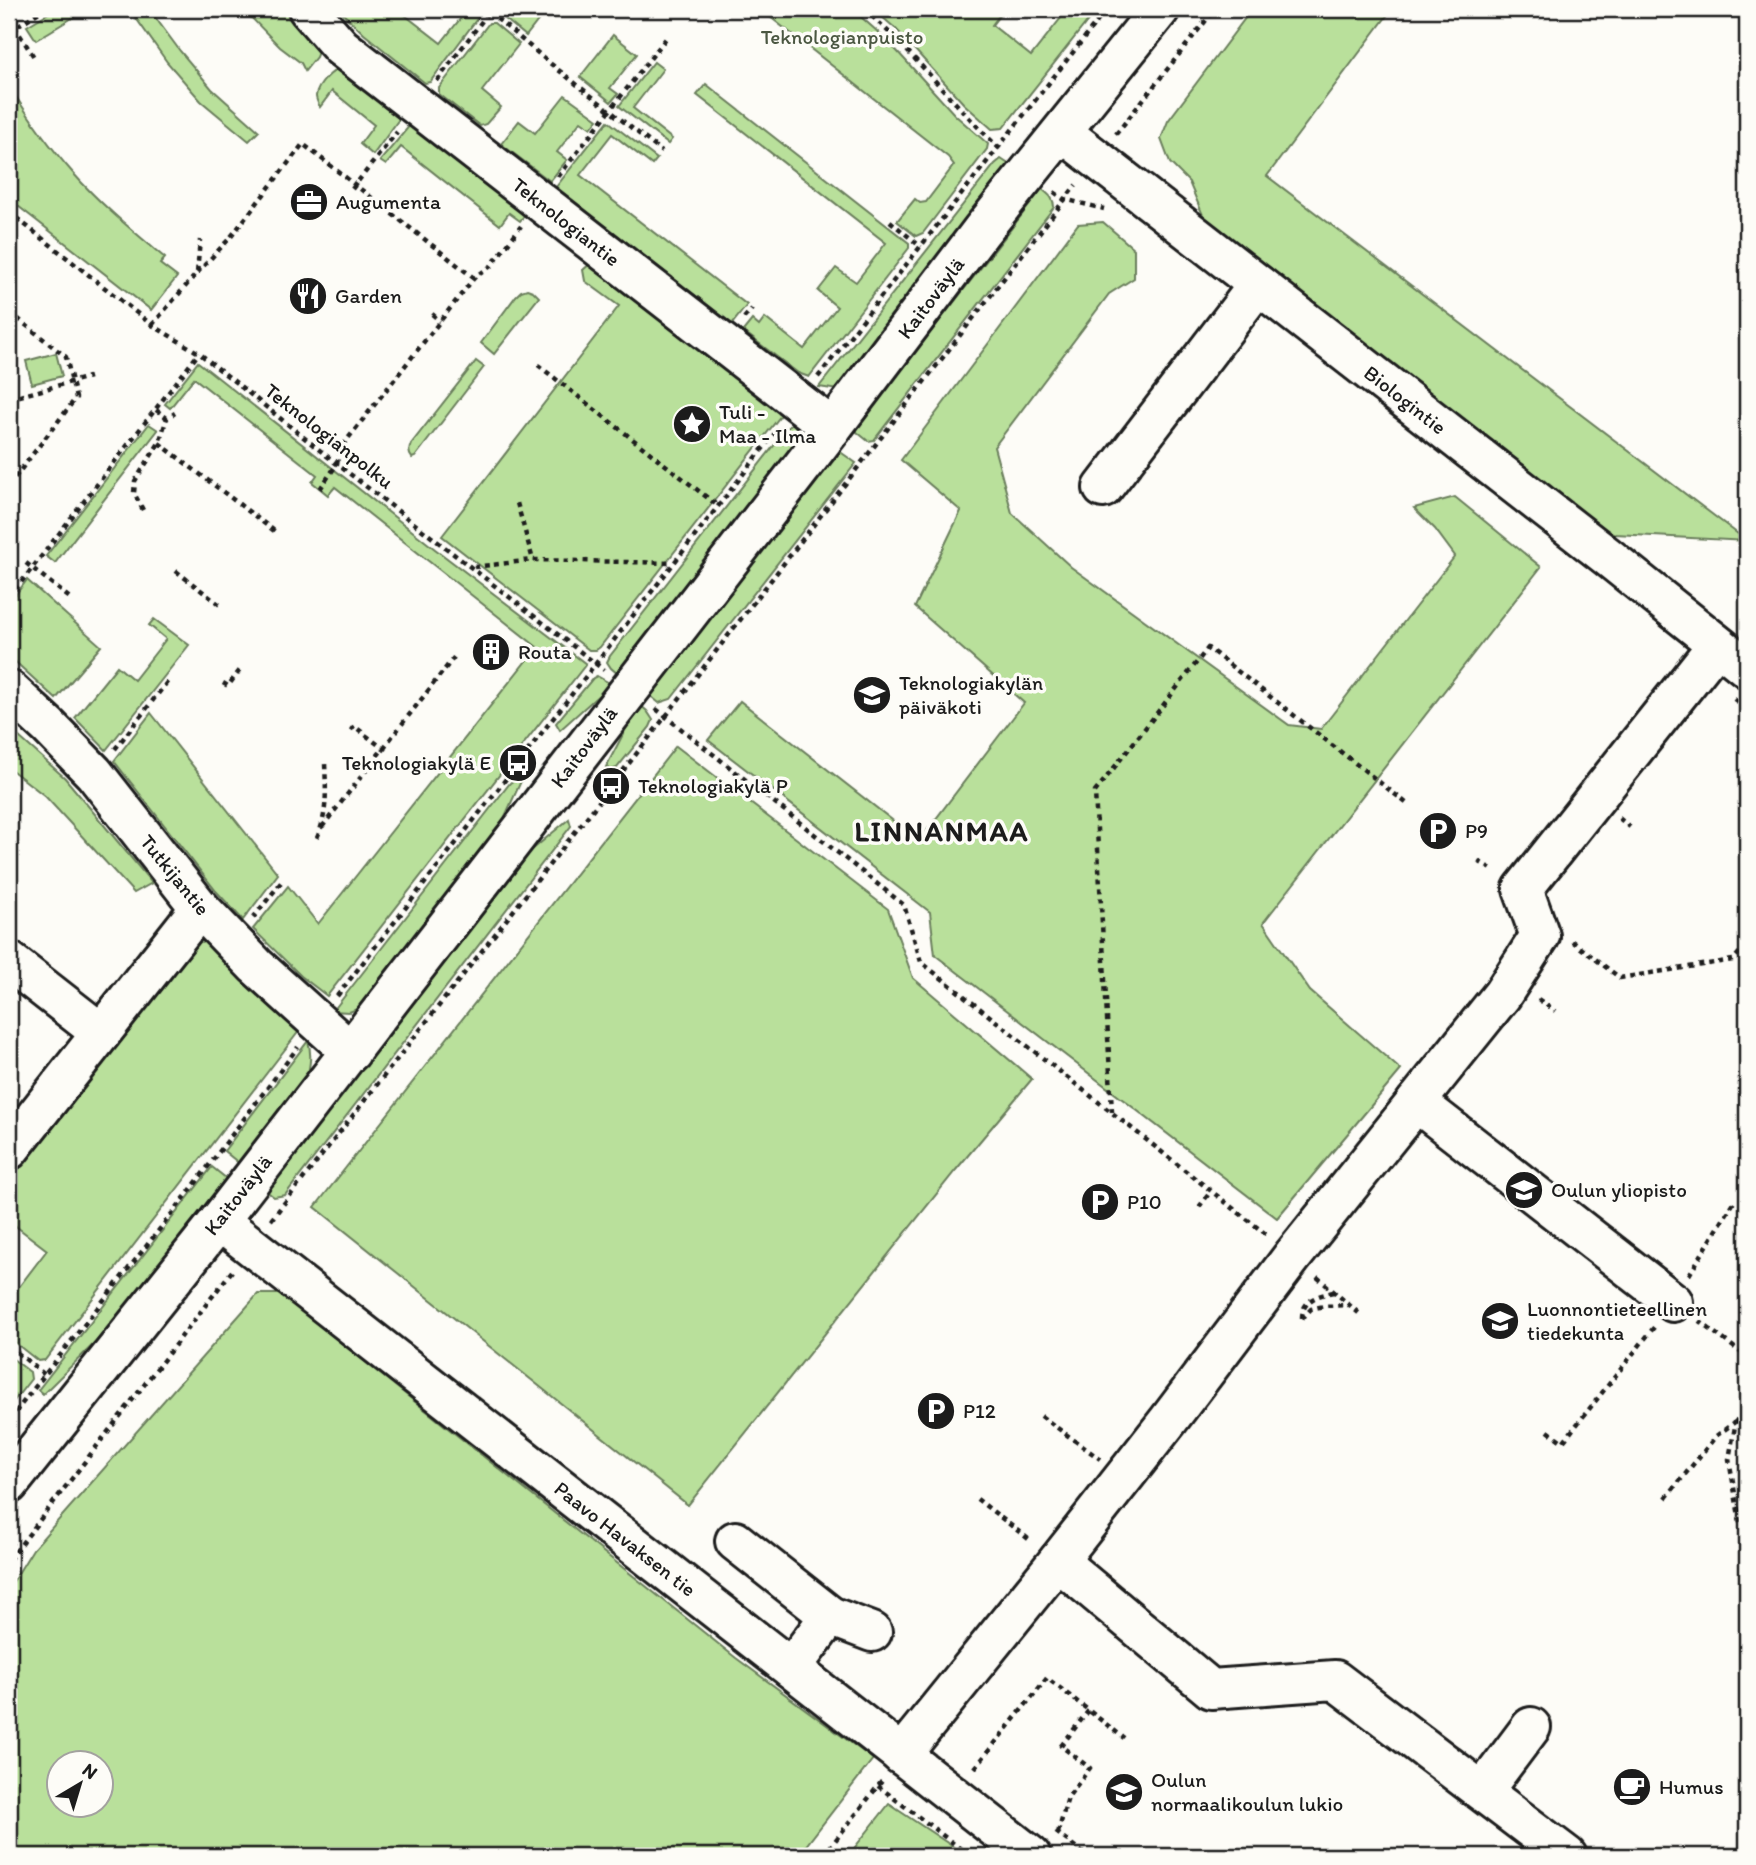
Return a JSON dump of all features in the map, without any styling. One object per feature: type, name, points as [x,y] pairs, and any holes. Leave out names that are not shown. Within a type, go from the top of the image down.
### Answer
[{"type":"street","name":"Teknologiantie","points":[[309,9],[341,47],[832,428]]},
{"type":"street","name":"Kaitoväylä","points":[[9,1484],[351,1052],[982,230],[1160,9]]},
{"type":"street","name":"Biologintie","points":[[1062,132],[1747,668]]},
{"type":"street","points":[[1103,488],[1258,285]]},
{"type":"street","points":[[901,1755],[1058,1561],[1292,1257],[1502,995],[1540,936],[1522,889],[1717,645]]},
{"type":"street","name":"Tutkijantie","points":[[9,690],[93,773],[200,908],[256,966],[351,1052]]},
{"type":"street","points":[[9,1150],[200,908]]},
{"type":"street","points":[[9,961],[101,1033]]},
{"type":"street","points":[[1416,1102],[1673,1302]]},
{"type":"street","name":"Paavo Havaksen tie","points":[[219,1220],[901,1755],[1044,1845]]},
{"type":"street","points":[[734,1541],[830,1616],[872,1632]]},
{"type":"street","points":[[1058,1561],[1211,1689],[1335,1680],[1567,1856]]},
{"type":"street","points":[[791,1668],[830,1616]]},
{"type":"street","points":[[1483,1791],[1531,1727]]},
{"type":"path","points":[[9,31],[44,9]]},
{"type":"path","points":[[864,9],[892,34],[999,148]]},
{"type":"path","points":[[9,1420],[1107,9]]},
{"type":"path","points":[[9,1560],[1215,9]]},
{"type":"path","points":[[489,12],[551,65],[662,152]]},
{"type":"path","points":[[9,18],[36,60]]},
{"type":"path","points":[[320,489],[337,464],[339,450],[474,278],[491,266],[667,37]]},
{"type":"path","points":[[152,325],[230,238],[303,144],[474,278]]},
{"type":"path","name":"Teknologianpolku","points":[[9,212],[152,325],[199,353],[337,464],[666,716],[904,905],[921,962],[1211,1191],[1361,1315]]},
{"type":"path","points":[[890,221],[921,247]]},
{"type":"path","points":[[197,273],[200,240]]},
{"type":"path","points":[[9,316],[12,314],[66,356],[76,398],[9,485]]},
{"type":"path","points":[[432,314],[440,321]]},
{"type":"path","points":[[9,597],[199,353]]},
{"type":"path","points":[[538,365],[718,506]]},
{"type":"path","points":[[9,399],[89,377]]},
{"type":"path","points":[[156,410],[167,418]]},
{"type":"path","points":[[143,510],[134,493],[135,481],[159,443],[167,418],[175,413]]},
{"type":"path","points":[[159,443],[276,533]]},
{"type":"path","points":[[517,503],[533,560]]},
{"type":"path","points":[[473,567],[533,560],[673,564]]},
{"type":"path","points":[[26,563],[71,599]]},
{"type":"path","points":[[176,571],[220,605]]},
{"type":"path","points":[[1112,1113],[1095,792],[1208,648],[1410,806]]},
{"type":"path","points":[[322,827],[455,656]]},
{"type":"path","points":[[223,683],[228,686],[240,670]]},
{"type":"path","points":[[93,773],[168,681]]},
{"type":"path","points":[[351,730],[354,726],[389,753]]},
{"type":"path","points":[[317,838],[325,818],[325,763]]},
{"type":"path","points":[[252,919],[283,880]]},
{"type":"path","points":[[1540,936],[1572,940],[1620,978],[1732,960],[1740,952]]},
{"type":"path","points":[[1199,1207],[1211,1191]]},
{"type":"path","points":[[1548,1431],[1563,1442],[1673,1302],[1734,1202]]},
{"type":"path","points":[[1334,1292],[1309,1300],[1302,1310],[1302,1319],[1311,1309],[1349,1305]]},
{"type":"path","points":[[1673,1302],[1747,1357]]},
{"type":"path","points":[[9,1346],[45,1375]]},
{"type":"path","points":[[1666,1498],[1716,1436],[1735,1421],[1747,1406]]},
{"type":"path","points":[[1041,1416],[1125,1475]]},
{"type":"path","points":[[1735,1421],[1729,1459],[1740,1522]]},
{"type":"path","points":[[977,1499],[1058,1561]]},
{"type":"path","points":[[9,1542],[17,1549]]},
{"type":"path","points":[[975,1768],[1047,1678],[1124,1738]]},
{"type":"path","points":[[1044,1845],[1068,1797],[1090,1768],[1062,1746],[1088,1710]]},
{"type":"path","points":[[823,1856],[901,1755]]},
{"type":"path","points":[[878,1786],[970,1856]]},
{"type":"path","points":[[1129,1856],[1134,1849]]},
{"type":"green space","points":[[55,9],[87,9],[36,40],[27,26]]},
{"type":"green space","points":[[149,9],[212,89],[259,131],[249,141],[201,101],[167,62],[131,11]]},
{"type":"green space","points":[[243,9],[289,9],[319,49],[305,71],[301,63],[280,47]]},
{"type":"green space","points":[[338,9],[397,9],[441,43],[468,9],[479,11],[479,16],[430,82],[425,83],[364,34]]},
{"type":"green space","points":[[502,9],[547,9],[526,36],[504,18]]},
{"type":"green space","name":"Teknologianpuisto","points":[[760,9],[852,9],[887,40],[955,115],[988,144],[987,149],[923,233],[916,236],[897,221],[915,199],[920,203],[926,202],[954,165],[948,157]]},
{"type":"green space","points":[[873,9],[1004,9],[992,25],[1031,56],[1068,9],[1097,9],[1003,128],[992,129],[964,104],[896,29]]},
{"type":"green space","points":[[1252,9],[1392,9],[1267,176],[1738,534],[1747,524],[1747,541],[1615,534],[1582,519],[1205,220],[1189,182],[1170,163],[1161,139],[1168,121]]},
{"type":"green space","points":[[489,23],[494,23],[519,44],[482,91],[501,107],[486,124],[480,126],[439,94],[439,88]]},
{"type":"green space","points":[[613,35],[637,54],[610,88],[618,94],[611,102],[580,77]]},
{"type":"green space","points":[[654,62],[663,69],[633,108],[672,139],[668,144],[619,106]]},
{"type":"green space","points":[[343,67],[401,113],[373,155],[360,144],[374,125],[332,91],[320,107],[317,100],[317,92],[322,83]]},
{"type":"green space","points":[[706,84],[909,243],[909,248],[809,377],[798,373],[743,331],[752,320],[759,326],[765,318],[804,349],[837,307],[818,291],[836,268],[856,282],[886,243],[697,95]]},
{"type":"green space","points":[[9,86],[39,131],[73,173],[106,207],[165,258],[160,264],[177,277],[151,310],[9,199]]},
{"type":"green space","points":[[565,95],[598,119],[591,128],[581,121],[557,152],[567,160],[550,181],[501,144],[519,121],[535,133]]},
{"type":"green space","points":[[608,121],[657,159],[652,165],[612,134],[580,175],[747,305],[732,324],[556,187]]},
{"type":"green space","points":[[410,125],[529,210],[520,221],[509,213],[500,225],[401,147],[386,165],[380,161]]},
{"type":"green space","points":[[1001,159],[1016,169],[838,390],[819,387],[995,164]]},
{"type":"green space","points":[[1042,189],[1052,199],[1054,207],[874,440],[868,441],[857,432],[857,427]]},
{"type":"green space","points":[[1103,222],[1134,249],[1134,278],[1109,294],[994,447],[1012,513],[1071,567],[1289,725],[1321,729],[1455,556],[1435,529],[1414,508],[1455,497],[1541,567],[1263,923],[1310,991],[1401,1070],[1277,1218],[935,955],[930,912],[708,740],[740,701],[919,841],[1024,703],[915,607],[961,511],[901,460],[1078,224]]},
{"type":"green space","points":[[591,263],[785,410],[596,650],[589,650],[442,536],[619,306],[585,281],[583,270]]},
{"type":"green space","points":[[527,289],[539,297],[494,354],[481,343],[516,296]]},
{"type":"green space","points":[[56,353],[62,376],[32,384],[26,361]]},
{"type":"green space","points":[[476,361],[484,367],[412,458],[409,451],[411,444]]},
{"type":"green space","points":[[198,362],[586,664],[327,996],[301,976],[253,929],[288,886],[318,924],[537,647],[335,487],[328,495],[312,482],[317,475],[194,378],[170,408],[165,404]]},
{"type":"green space","points":[[794,420],[798,442],[618,674],[607,662],[610,656]]},
{"type":"green space","points":[[149,424],[158,430],[55,563],[46,556]]},
{"type":"green space","points":[[839,451],[856,463],[671,699],[659,703],[647,693]]},
{"type":"green space","points":[[27,580],[101,646],[56,699],[9,656],[9,603]]},
{"type":"green space","points":[[154,619],[189,645],[106,750],[75,718],[117,666],[134,680],[166,639],[149,625]]},
{"type":"green space","points":[[597,676],[611,684],[560,730],[556,723]]},
{"type":"green space","points":[[640,705],[653,720],[650,727],[617,768],[611,770],[606,767]]},
{"type":"green space","points":[[151,713],[278,874],[243,920],[216,891],[114,761]]},
{"type":"green space","points":[[9,728],[65,778],[152,883],[134,893],[45,796],[9,768]]},
{"type":"green space","points":[[676,746],[888,909],[913,978],[1032,1079],[955,1171],[688,1505],[315,1207]]},
{"type":"green space","points":[[522,779],[497,834],[363,1007],[349,1012],[333,1011],[510,783]]},
{"type":"green space","points":[[569,819],[571,826],[285,1195],[274,1197],[261,1187],[514,865]]},
{"type":"green space","points":[[193,941],[207,942],[303,1026],[45,1360],[38,1361],[9,1338],[9,1300],[47,1250],[9,1221],[9,1166]]},
{"type":"green space","points":[[308,1041],[310,1060],[307,1078],[240,1164],[224,1151]]},
{"type":"green space","points":[[212,1167],[227,1179],[112,1326],[43,1394],[38,1390]]},
{"type":"green space","points":[[258,1294],[280,1294],[736,1658],[873,1759],[798,1856],[9,1856],[9,1588],[33,1549]]},
{"type":"green space","points":[[9,1356],[30,1372],[31,1379],[9,1407]]},
{"type":"green space","points":[[889,1804],[967,1856],[848,1856]]},
{"type":"place","name":"Augumenta","points":[[309,202]]},
{"type":"place","name":"Garden","points":[[308,296]]},
{"type":"place","name":"Tuli - Maa - Ilma","points":[[692,424]]},
{"type":"place","name":"Routa","points":[[491,652]]},
{"type":"place","name":"Teknologiakylän päiväkoti","points":[[872,695]]},
{"type":"place","name":"Teknologiakylä E","points":[[518,763]]},
{"type":"place","name":"Teknologiakylä P","points":[[611,786]]},
{"type":"place","name":"P9","points":[[1438,831]]},
{"type":"place","name":"Oulun yliopisto","points":[[1524,1190]]},
{"type":"place","name":"P10","points":[[1100,1202]]},
{"type":"place","name":"Luonnontieteellinen tiedekunta","points":[[1500,1321]]},
{"type":"place","name":"P12","points":[[936,1411]]},
{"type":"place","name":"Humus","points":[[1632,1787]]},
{"type":"place","name":"Oulun normaalikoulun lukio","points":[[1124,1792]]},
{"type":"district","name":"LINNANMAA","points":[[942,831]]}]
